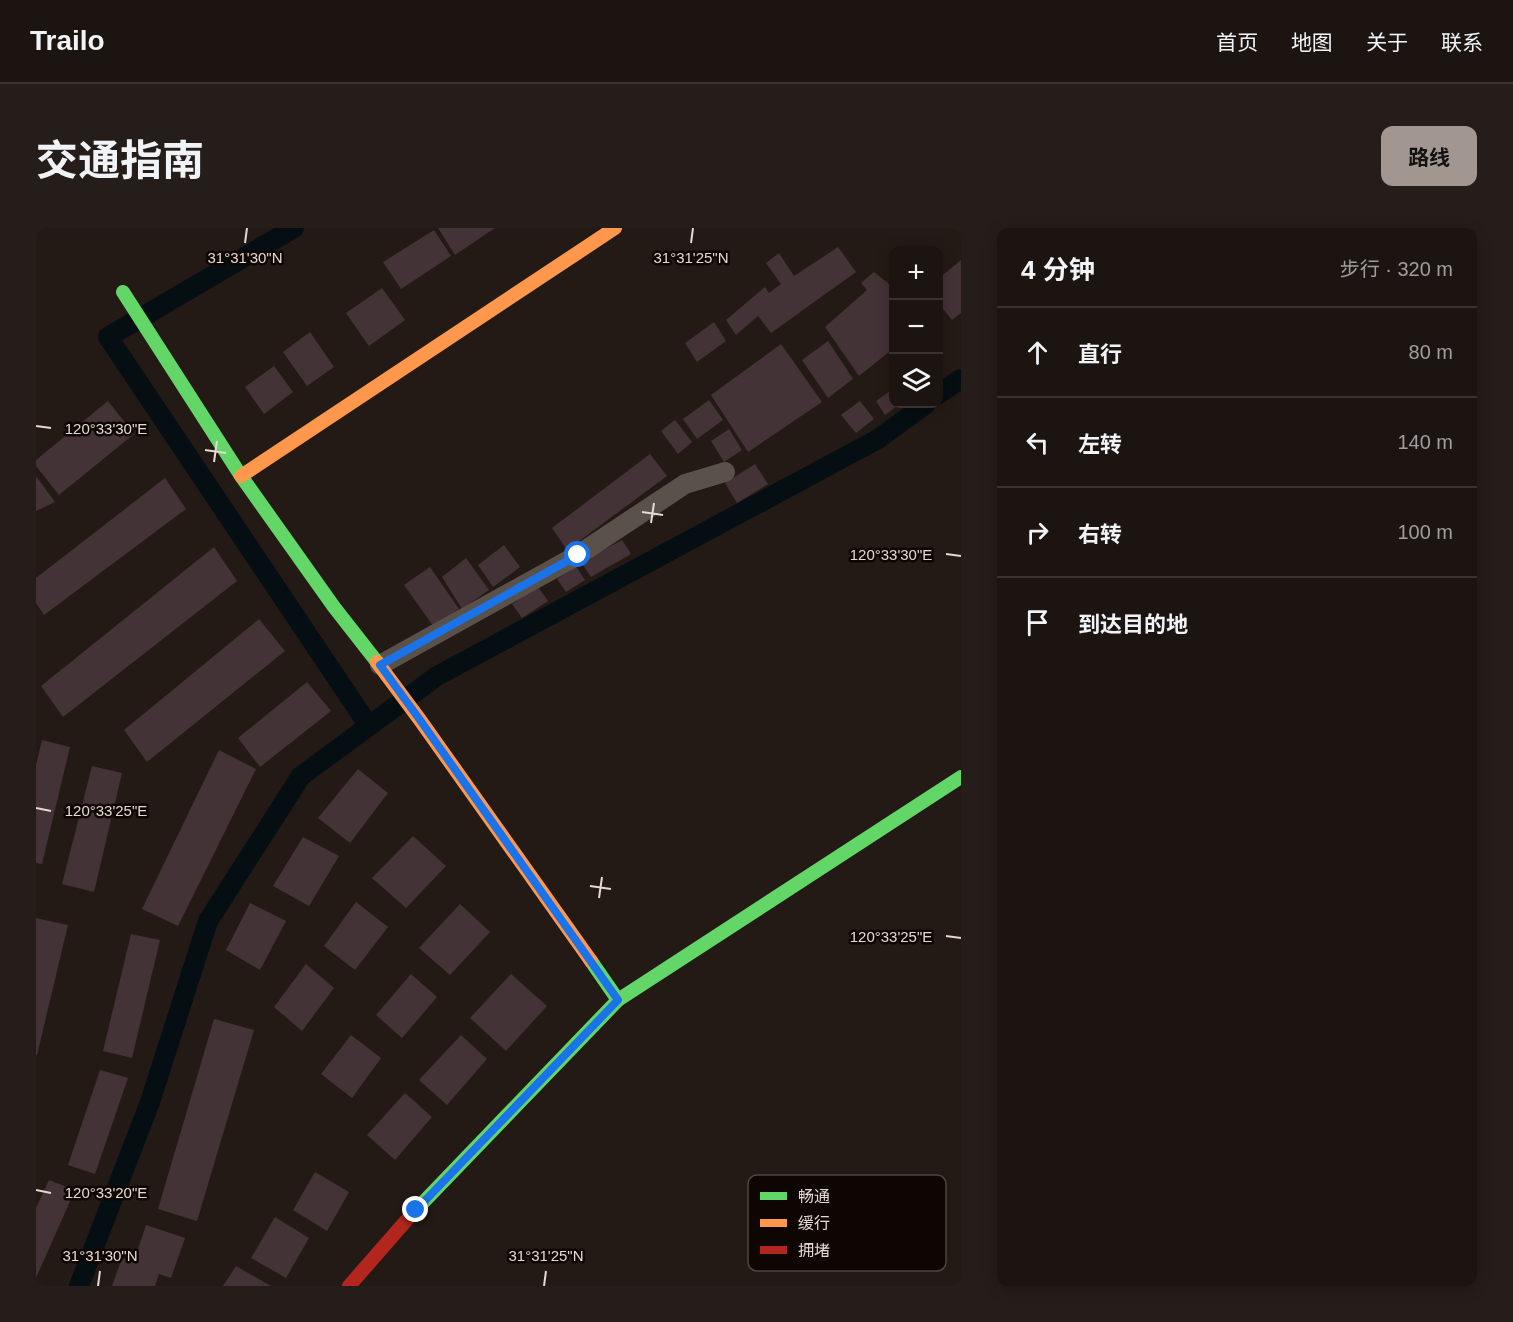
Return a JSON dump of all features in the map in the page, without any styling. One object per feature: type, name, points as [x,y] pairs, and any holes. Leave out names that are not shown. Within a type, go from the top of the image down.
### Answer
[{"type":"street","points":[[241,476],[615,228]]},
{"type":"street","points":[[123,292],[241,476],[334,607],[420,720],[618,1000]]},
{"type":"street","points":[[380,665],[578,555],[685,484],[725,472]]},
{"type":"street","points":[[349,1286],[416,1210],[618,1000],[961,777]]},
{"type":"building","points":[[438,228],[495,228],[455,255]]},
{"type":"building","points":[[434,230],[451,256],[401,289],[383,262]]},
{"type":"building","points":[[838,247],[856,272],[771,333],[758,316],[736,335],[726,320],[765,287],[769,293],[781,284],[766,263],[779,253],[794,276]]},
{"type":"building","points":[[961,260],[961,313],[952,320],[943,309],[943,275]]},
{"type":"building","points":[[874,272],[889,284],[889,352],[859,376],[825,327],[867,290],[861,283]]},
{"type":"building","points":[[382,288],[405,320],[369,346],[346,313]]},
{"type":"building","points":[[714,322],[726,341],[697,362],[685,343]]},
{"type":"building","points":[[310,332],[334,367],[307,386],[283,352]]},
{"type":"building","points":[[828,341],[853,379],[828,398],[802,360]]},
{"type":"building","points":[[781,344],[822,402],[748,452],[711,395]]},
{"type":"building","points":[[274,366],[293,392],[264,414],[245,387]]},
{"type":"building","points":[[889,392],[889,408],[895,408],[885,415],[876,401]]},
{"type":"building","points":[[709,400],[723,420],[697,439],[683,419]]},
{"type":"building","points":[[108,401],[134,434],[59,495],[36,466],[36,460]]},
{"type":"building","points":[[860,401],[874,419],[856,433],[841,415]]},
{"type":"building","points":[[675,420],[692,442],[678,454],[661,431]]},
{"type":"building","points":[[729,429],[742,450],[724,462],[711,441]]},
{"type":"building","points":[[650,454],[667,476],[567,550],[552,528]]},
{"type":"building","points":[[755,464],[768,484],[737,503],[725,483]]},
{"type":"building","points":[[36,476],[55,502],[36,511]]},
{"type":"building","points":[[165,478],[186,509],[44,615],[36,603],[36,578]]},
{"type":"building","points":[[622,540],[631,554],[591,577],[581,562]]},
{"type":"building","points":[[504,545],[520,567],[493,587],[478,565]]},
{"type":"building","points":[[214,547],[237,581],[63,717],[41,686]]},
{"type":"building","points":[[466,558],[489,590],[462,609],[442,577]]},
{"type":"building","points":[[576,566],[585,580],[566,592],[557,579]]},
{"type":"building","points":[[430,567],[459,609],[434,627],[404,585]]},
{"type":"building","points":[[537,586],[548,601],[522,618],[512,604]]},
{"type":"building","points":[[259,619],[285,651],[147,762],[124,730]]},
{"type":"building","points":[[307,682],[331,711],[260,767],[238,738]]},
{"type":"building","points":[[42,740],[70,747],[42,864],[36,863],[36,765]]},
{"type":"building","points":[[219,750],[256,769],[178,926],[142,909]]},
{"type":"building","points":[[92,766],[122,773],[94,892],[62,884]]},
{"type":"building","points":[[358,769],[388,793],[350,843],[318,818]]},
{"type":"building","points":[[413,836],[446,866],[406,908],[372,878]]},
{"type":"building","points":[[303,837],[339,856],[309,906],[273,886]]},
{"type":"building","points":[[356,902],[388,927],[355,970],[324,946]]},
{"type":"building","points":[[250,903],[286,921],[260,970],[226,950]]},
{"type":"building","points":[[460,904],[490,932],[450,975],[419,948]]},
{"type":"building","points":[[36,918],[68,925],[37,1055],[36,1055]]},
{"type":"building","points":[[131,934],[160,940],[132,1058],[103,1051]]},
{"type":"building","points":[[306,964],[334,988],[302,1031],[274,1007]]},
{"type":"building","points":[[411,974],[437,997],[402,1038],[376,1015]]},
{"type":"building","points":[[511,974],[547,1006],[506,1051],[470,1018]]},
{"type":"building","points":[[214,1019],[254,1030],[197,1221],[158,1209]]},
{"type":"building","points":[[351,1035],[381,1058],[352,1098],[321,1074]]},
{"type":"building","points":[[461,1035],[487,1059],[447,1105],[419,1080]]},
{"type":"building","points":[[100,1070],[128,1078],[95,1174],[68,1165]]},
{"type":"building","points":[[405,1093],[432,1117],[395,1160],[367,1135]]},
{"type":"building","points":[[315,1172],[349,1192],[327,1231],[293,1210]]},
{"type":"building","points":[[49,1180],[75,1190],[36,1278],[36,1208]]},
{"type":"building","points":[[275,1217],[309,1238],[286,1278],[251,1258]]},
{"type":"building","points":[[146,1225],[185,1238],[171,1278],[159,1274],[155,1286],[112,1286],[122,1258],[134,1261]]},
{"type":"building","points":[[236,1266],[271,1286],[223,1286]]},
{"type":"waterway","points":[[294,228],[108,337],[369,726]]},
{"type":"waterway","points":[[943,391],[961,379]]},
{"type":"waterway","points":[[79,1286],[150,1102],[208,921],[301,776],[437,676],[878,439],[921,408]]},
{"type":"traffic: fast","points":[[123,292],[241,476],[334,607],[377,662]]},
{"type":"traffic: fast","points":[[618,1000],[961,777]]},
{"type":"traffic: fast","points":[[412,1214],[618,1000],[591,961]]},
{"type":"traffic: slow","points":[[241,476],[615,228]]},
{"type":"traffic: slow","points":[[377,662],[591,961]]},
{"type":"traffic: jam","points":[[349,1286],[412,1214]]},
{"type":"route","points":[[416,1210],[618,1000],[380,665],[578,555]]}]
